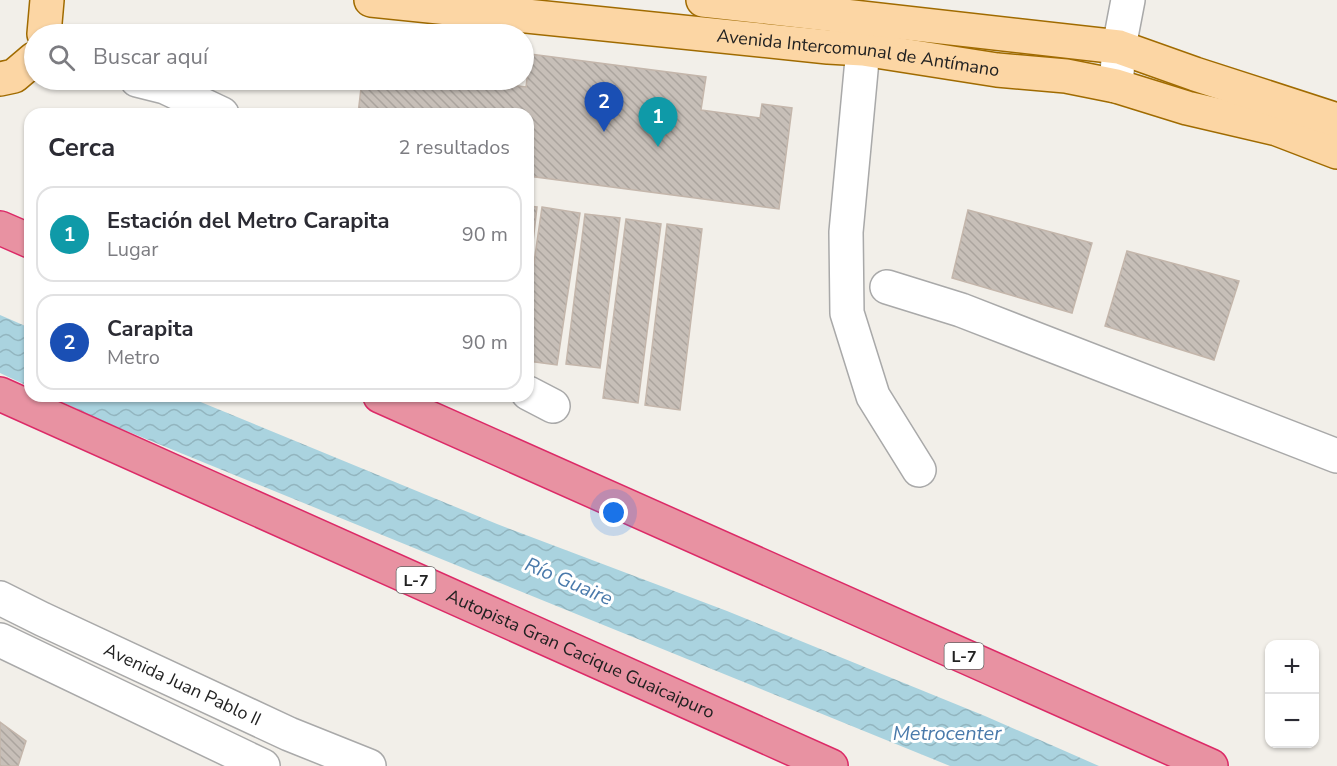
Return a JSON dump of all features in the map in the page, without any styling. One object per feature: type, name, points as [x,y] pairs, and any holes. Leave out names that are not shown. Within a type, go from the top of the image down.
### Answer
[{"type":"highway","points":[[0,228],[24,238]]},
{"type":"highway","name":"Autopista Gran Cacique Guaicaipuro","points":[[0,394],[831,766]]},
{"type":"highway","name":"L-7","points":[[393,402],[1211,766]]},
{"type":"main road","points":[[45,24],[47,0]]},
{"type":"main road","name":"Avenida Intercomunal de Antímano","points":[[371,0],[863,49],[997,70],[1066,76],[1116,86],[1187,108],[1277,129],[1337,152]]},
{"type":"main road","name":"Avenida Intercomunal de Antímano","points":[[703,0],[1119,47],[1337,120]]},
{"type":"main road","points":[[0,79],[14,76],[24,67]]},
{"type":"street","points":[[1116,86],[1119,47],[1128,0]]},
{"type":"street","points":[[863,49],[846,232],[847,313],[873,396],[919,470]]},
{"type":"street","points":[[171,90],[209,108]]},
{"type":"street","points":[[887,287],[961,310],[1337,456]]},
{"type":"street","name":"Avenida Juan Pablo II","points":[[0,598],[350,762]]},
{"type":"street","name":"Avenida Juan Pablo II","points":[[0,640],[263,766]]},
{"type":"water","points":[[0,315],[24,325],[24,384],[0,373]]},
{"type":"water","name":"Metrocenter","points":[[62,402],[201,402],[497,524],[727,611],[985,716],[1099,766],[950,766],[107,423]]},
{"type":"building","points":[[534,55],[706,77],[701,110],[760,118],[762,104],[792,108],[779,209],[534,177],[534,108],[359,108],[361,90],[534,90]]},
{"type":"building","points":[[534,207],[537,207],[534,233]]},
{"type":"building","points":[[542,207],[580,213],[557,365],[534,362],[534,262]]},
{"type":"building","points":[[968,210],[1092,243],[1072,313],[952,278]]},
{"type":"building","points":[[585,214],[620,218],[600,368],[566,364]]},
{"type":"building","points":[[626,219],[661,224],[638,403],[603,398]]},
{"type":"building","points":[[667,224],[702,229],[680,410],[645,405]]},
{"type":"building","points":[[1127,251],[1239,281],[1214,360],[1105,326]]},
{"type":"building","points":[[0,722],[26,741],[18,766],[0,766]]},
{"type":"place","name":"Carapita","points":[[604,132]]},
{"type":"place","name":"Estación del Metro Carapita","points":[[658,147]]},
{"type":"water label","name":"Río Guaire","points":[[569,581]]}]
